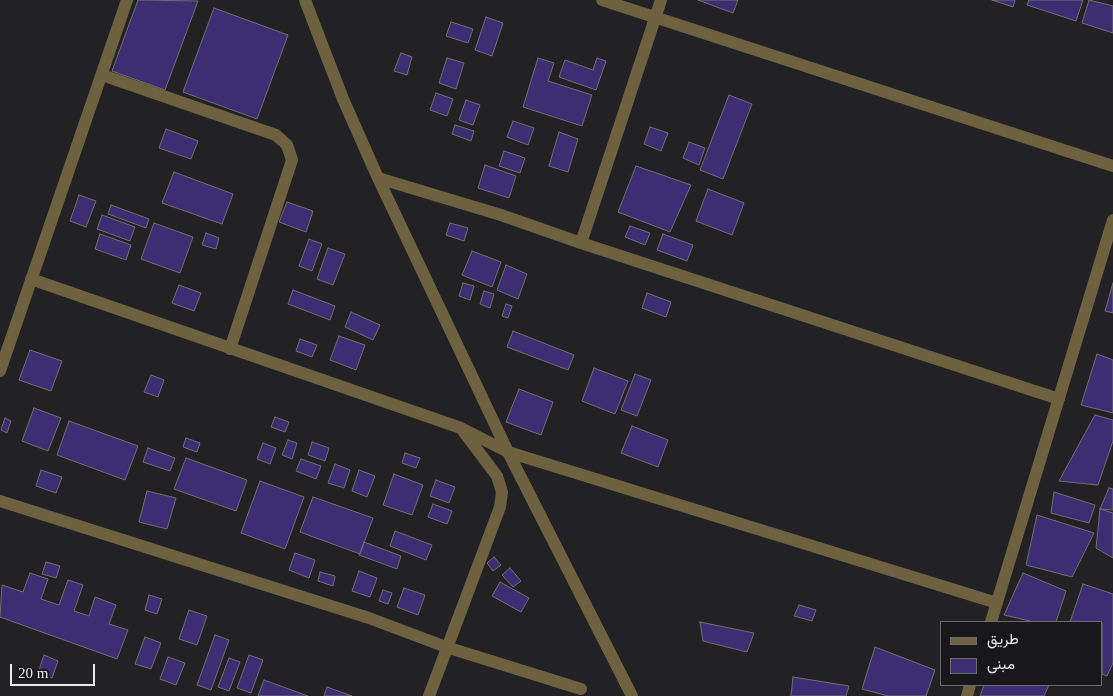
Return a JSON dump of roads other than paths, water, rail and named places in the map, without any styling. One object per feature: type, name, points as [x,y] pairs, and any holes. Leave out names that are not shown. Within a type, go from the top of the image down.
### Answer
[{"type":"street","points":[[0,371],[127,0]]},
{"type":"street","points":[[305,0],[343,99],[378,178],[508,452],[632,696]]},
{"type":"street","points":[[602,0],[1113,166]]},
{"type":"street","points":[[581,243],[661,0]]},
{"type":"street","points":[[102,75],[276,135],[287,145],[292,160],[230,349]]},
{"type":"street","points":[[378,178],[501,214],[581,243],[1059,399]]},
{"type":"street","points":[[991,621],[1113,220]]},
{"type":"street","points":[[31,279],[461,428],[508,452],[997,603]]},
{"type":"street","points":[[429,696],[500,507],[502,492],[497,476],[461,428]]},
{"type":"street","points":[[0,501],[369,618],[446,647],[581,690]]}]
